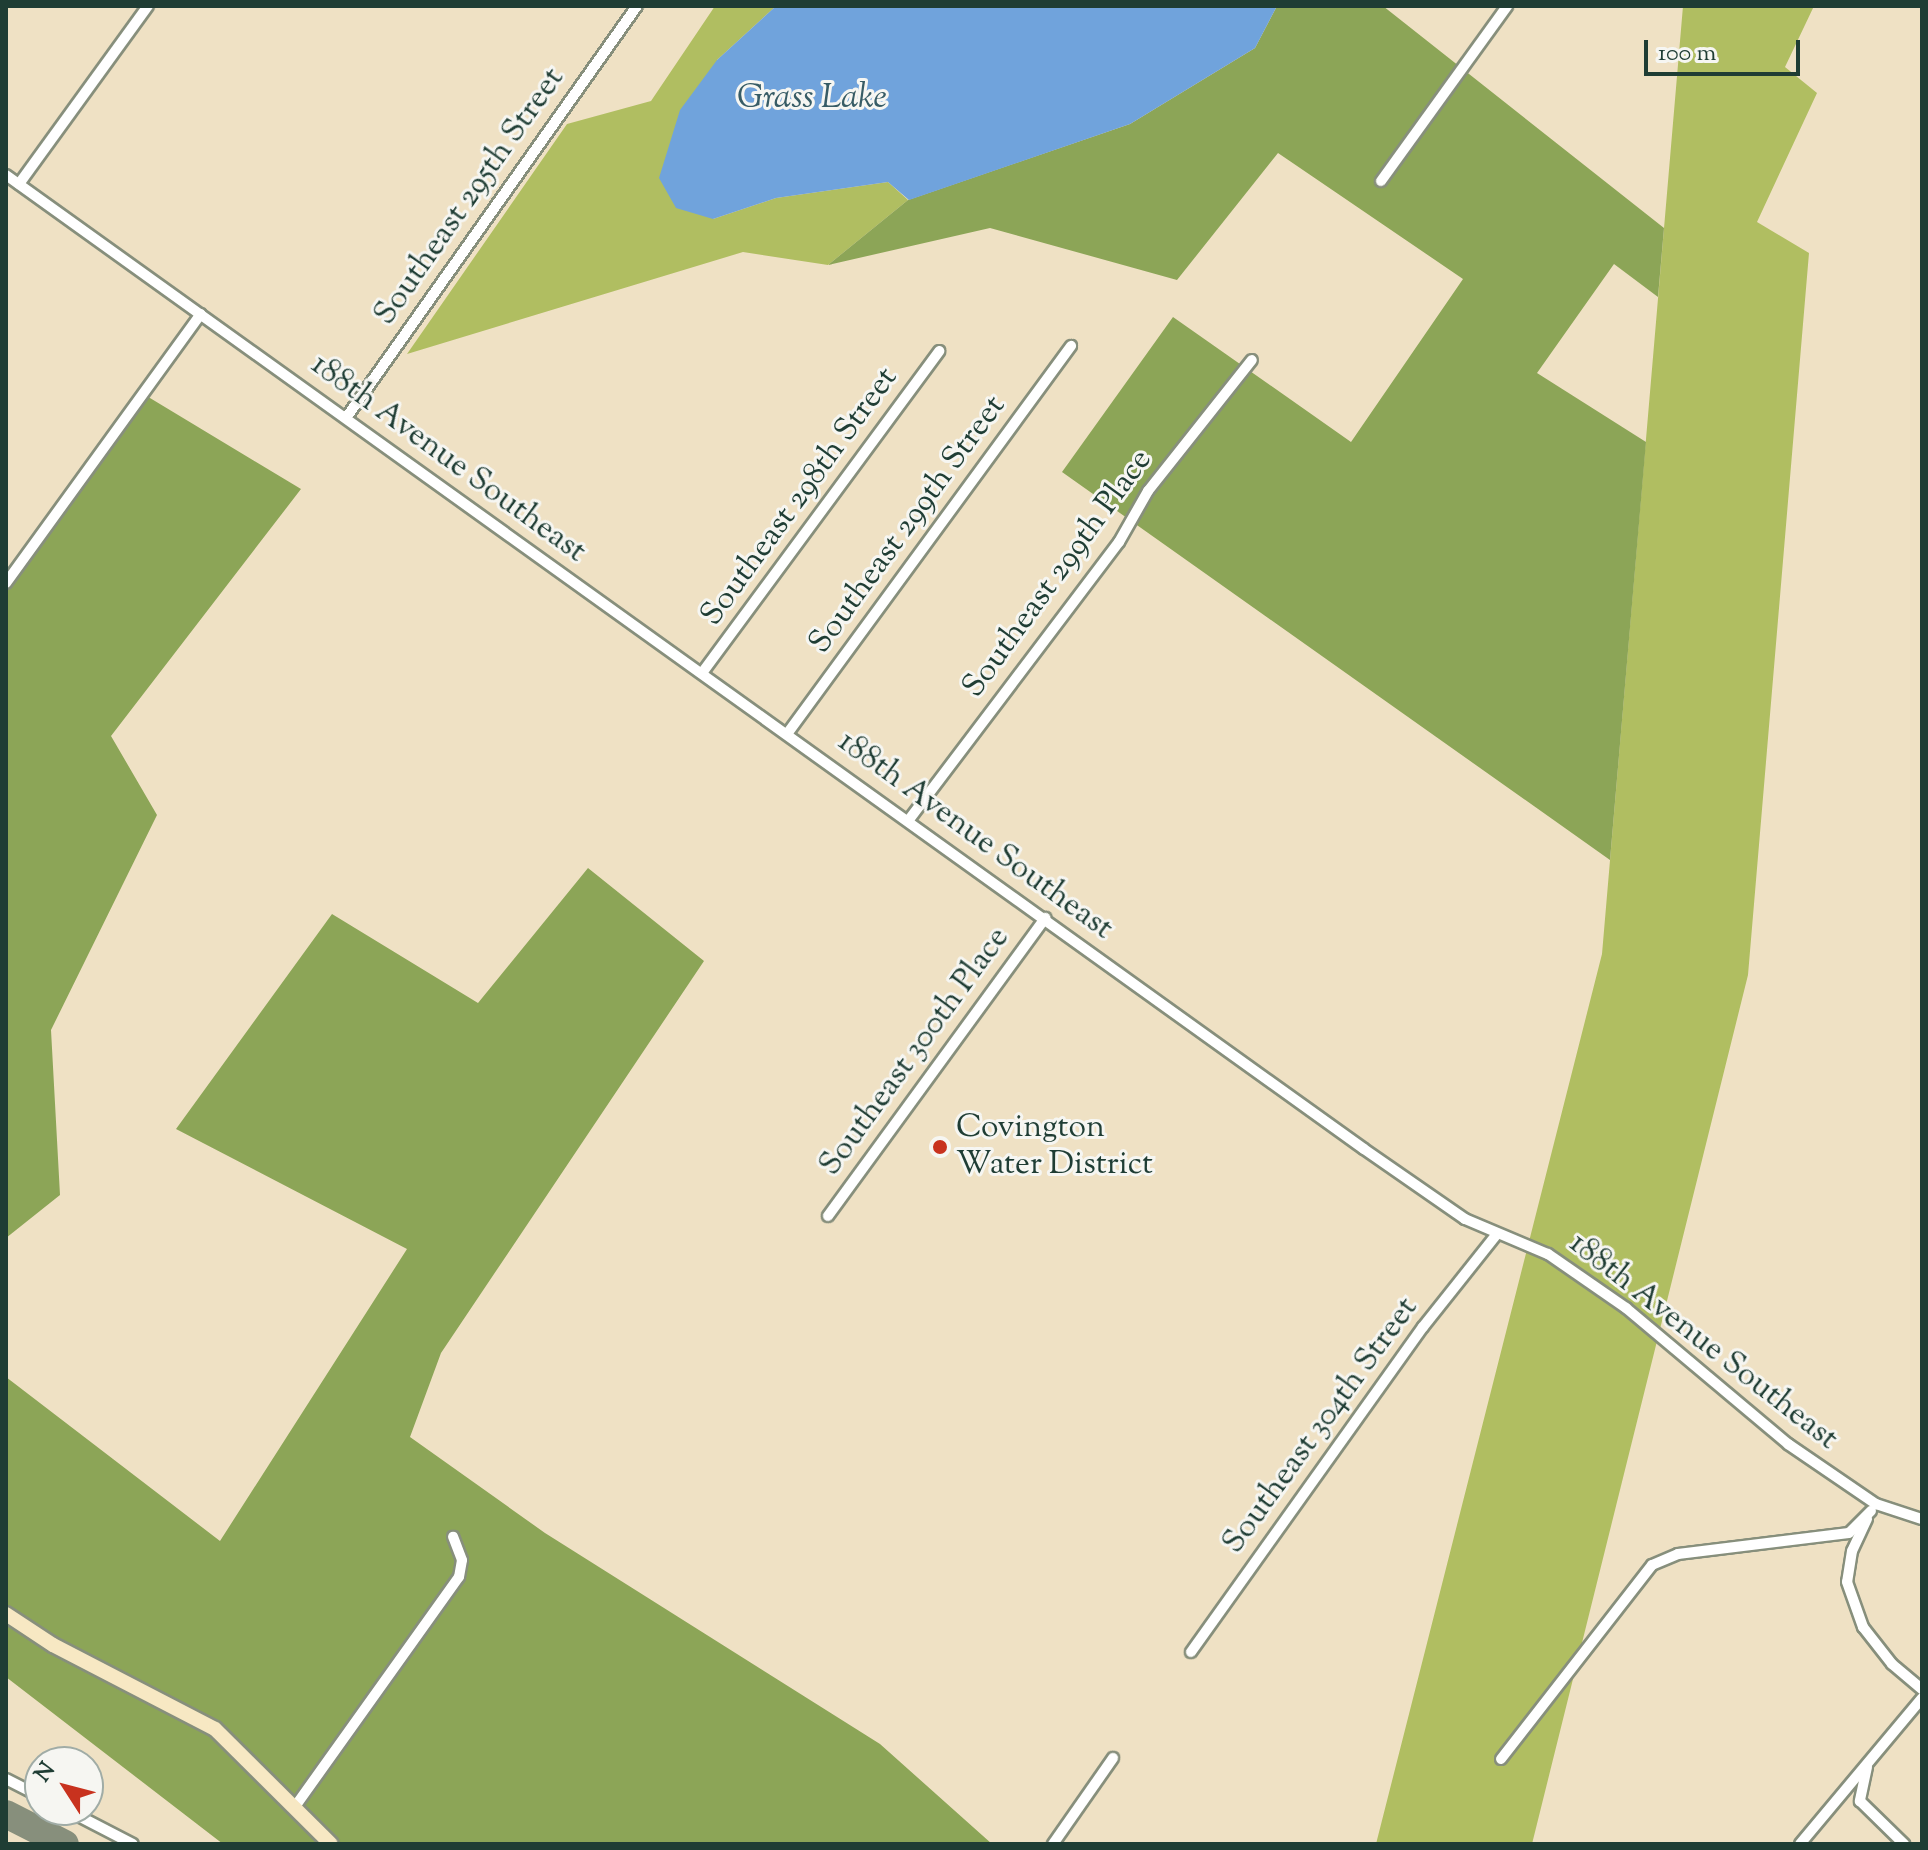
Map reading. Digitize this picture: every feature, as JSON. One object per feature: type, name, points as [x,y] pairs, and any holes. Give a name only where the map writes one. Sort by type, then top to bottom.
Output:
[{"type":"street","points":[[19,184],[148,6]]},
{"type":"street","name":"Southeast 295th Street","points":[[346,418],[637,6]]},
{"type":"street","points":[[1381,181],[1507,6]]},
{"type":"street","name":"188th Avenue Southeast","points":[[6,175],[1364,1149],[1465,1219],[1548,1254],[1626,1308],[1788,1444],[1874,1507],[1922,1519]]},
{"type":"street","points":[[6,583],[201,314]]},
{"type":"street","name":"Southeast 299th Street","points":[[787,734],[1071,346]]},
{"type":"street","name":"Southeast 298th Street","points":[[702,673],[939,351]]},
{"type":"street","name":"Southeast 299th Place","points":[[908,821],[1119,542],[1148,491],[1252,360]]},
{"type":"street","name":"Southeast 300th Place","points":[[828,1216],[1045,918]]},
{"type":"street","name":"Southeast 304th Street","points":[[1191,1652],[1423,1327],[1497,1234]]},
{"type":"street","points":[[1874,1507],[1852,1551],[1847,1582],[1863,1627],[1892,1664],[1922,1689]]},
{"type":"street","points":[[1501,1759],[1652,1565],[1678,1554],[1849,1533],[1874,1507]]},
{"type":"street","points":[[294,1808],[459,1577],[462,1560],[453,1537]]},
{"type":"street","points":[[6,1614],[215,1729],[331,1844]]},
{"type":"street","points":[[1800,1844],[1922,1698]]},
{"type":"street","points":[[1053,1844],[1113,1758]]},
{"type":"street","points":[[1868,1765],[1860,1801],[1904,1844]]},
{"type":"street","points":[[6,1779],[24,1788]]},
{"type":"street","points":[[98,1826],[133,1844]]},
{"type":"green space","points":[[715,6],[776,6],[717,60],[713,219],[776,198],[888,182],[908,200],[828,265],[743,252],[407,354],[567,124],[651,101]]},
{"type":"green space","points":[[1277,6],[1383,6],[1664,228],[1658,297],[1614,264],[1537,373],[1646,442],[1610,860],[1062,472],[1173,317],[1351,442],[1463,279],[1278,153],[1177,280],[990,228],[828,265],[908,200],[1130,124],[1255,48]]},
{"type":"green space","points":[[1683,6],[1814,6],[1785,67],[1817,93],[1757,222],[1809,253],[1748,975],[1532,1844],[1376,1844],[1602,954]]},
{"type":"green space","points":[[145,395],[301,489],[111,736],[157,815],[51,1030],[60,1195],[6,1238],[6,587]]},
{"type":"green space","points":[[588,868],[704,961],[441,1353],[410,1437],[545,1533],[880,1744],[992,1844],[223,1844],[104,1752],[104,1746],[96,1746],[6,1677],[6,1377],[220,1541],[407,1249],[176,1129],[332,914],[478,1003]]},
{"type":"water","name":"Grass Lake","points":[[776,6],[1277,6],[1255,48],[1130,124],[909,200],[888,182],[776,198],[713,219],[676,208],[659,178],[680,110],[717,60]]},
{"type":"taxiway","points":[[6,1814],[65,1844]]},
{"type":"place","name":"Covington Water District","points":[[940,1147]]}]
